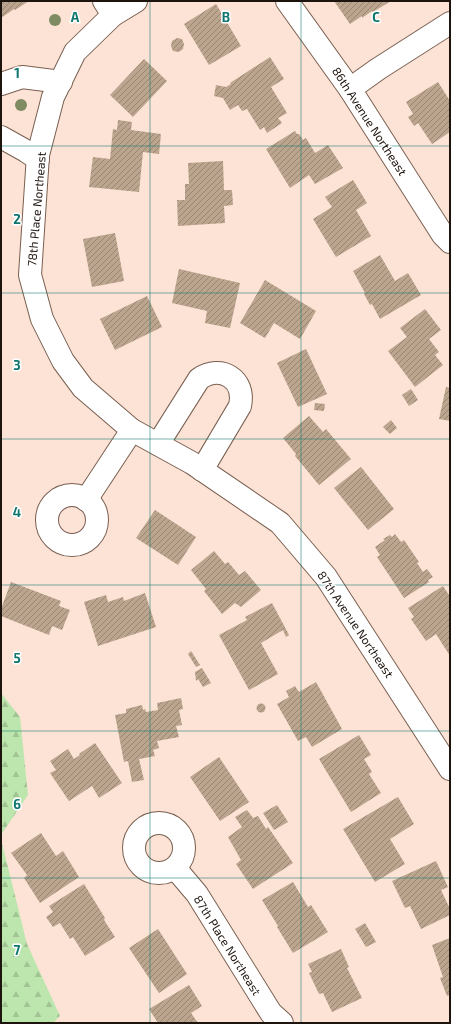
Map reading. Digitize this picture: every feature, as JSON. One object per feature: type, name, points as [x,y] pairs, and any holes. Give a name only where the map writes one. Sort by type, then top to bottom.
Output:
[{"type":"street","points":[[109,8],[136,1]]},
{"type":"street","name":"86th Avenue Northeast","points":[[288,1],[350,89],[443,235],[450,242]]},
{"type":"street","name":"78th Place Northeast","points":[[109,8],[75,52],[57,90],[38,159],[30,275],[42,319],[63,361],[83,388],[132,430]]},
{"type":"street","points":[[350,89],[378,69],[450,23]]},
{"type":"street","points":[[1,84],[22,77],[57,90]]},
{"type":"street","points":[[1,137],[38,159]]},
{"type":"street","points":[[158,444],[199,379],[212,373],[226,374],[237,384],[242,399],[240,406],[202,470]]},
{"type":"street","points":[[86,500],[132,430]]},
{"type":"street","name":"87th Avenue Northeast","points":[[132,430],[192,463],[280,523],[326,577],[450,769]]},
{"type":"street","name":"87th Place Northeast","points":[[175,868],[197,894],[271,1013],[282,1023]]},
{"type":"green space","points":[[1,693],[20,717],[28,795],[1,835]]},
{"type":"green space","points":[[1,839],[27,944],[60,1016],[53,1023],[1,1023]]},
{"type":"building","points":[[1,1],[29,1],[1,18]]},
{"type":"building","points":[[334,1],[391,1],[350,24]]},
{"type":"building","points":[[216,4],[241,46],[209,65],[184,24]]},
{"type":"building","points":[[177,38],[182,39],[184,44],[183,49],[179,52],[173,51],[171,46],[172,41]]},
{"type":"building","points":[[270,57],[284,79],[271,87],[287,113],[278,118],[282,123],[267,133],[264,127],[260,130],[247,109],[242,111],[238,105],[230,110],[223,98],[214,96],[216,85],[226,87]]},
{"type":"building","points":[[144,59],[167,81],[133,117],[110,95]]},
{"type":"building","points":[[438,82],[450,101],[450,132],[432,144],[418,123],[414,126],[408,117],[413,114],[406,102]]},
{"type":"building","points":[[118,120],[132,122],[131,130],[161,134],[159,154],[143,152],[139,192],[89,187],[93,157],[110,159],[113,129],[117,130]]},
{"type":"building","points":[[295,131],[303,140],[306,138],[315,153],[328,145],[343,168],[315,184],[309,175],[290,188],[266,149]]},
{"type":"building","points":[[223,161],[224,190],[232,190],[233,205],[224,206],[225,223],[178,226],[177,200],[185,200],[185,184],[189,184],[188,163]]},
{"type":"building","points":[[353,180],[367,203],[356,210],[371,236],[336,257],[313,219],[332,207],[325,197]]},
{"type":"building","points":[[115,233],[124,281],[92,287],[83,239]]},
{"type":"building","points":[[380,255],[395,281],[408,273],[421,295],[380,319],[372,304],[370,305],[353,271]]},
{"type":"building","points":[[179,269],[240,283],[230,328],[205,323],[207,311],[172,303]]},
{"type":"building","points":[[265,280],[316,311],[300,339],[274,323],[265,338],[240,323]]},
{"type":"building","points":[[147,296],[162,327],[115,350],[100,319]]},
{"type":"building","points":[[425,309],[441,330],[429,339],[439,352],[435,355],[443,365],[415,387],[388,351],[407,337],[400,328]]},
{"type":"building","points":[[306,349],[327,394],[298,407],[277,363]]},
{"type":"building","points":[[446,387],[450,388],[450,421],[439,419]]},
{"type":"building","points":[[411,389],[418,400],[409,406],[402,395]]},
{"type":"building","points":[[315,403],[325,404],[324,411],[314,410]]},
{"type":"building","points":[[309,416],[323,432],[326,429],[351,459],[319,485],[295,456],[296,454],[283,438]]},
{"type":"building","points":[[391,420],[397,428],[390,434],[383,427]]},
{"type":"building","points":[[361,467],[394,509],[368,530],[334,488]]},
{"type":"building","points":[[155,510],[196,537],[178,565],[136,538]]},
{"type":"building","points":[[395,534],[401,542],[404,540],[419,562],[417,563],[423,572],[427,569],[433,577],[428,580],[429,582],[404,598],[377,557],[380,555],[375,547],[385,540],[383,539],[390,535],[392,537]]},
{"type":"building","points":[[214,551],[225,564],[228,562],[239,575],[245,571],[261,590],[241,607],[235,603],[222,614],[204,591],[206,589],[191,570]]},
{"type":"building","points":[[11,582],[61,601],[59,606],[70,610],[62,630],[52,626],[49,635],[1,616],[1,609]]},
{"type":"building","points":[[443,586],[450,595],[450,656],[436,634],[426,641],[411,619],[414,617],[408,608]]},
{"type":"building","points":[[145,593],[156,627],[98,646],[84,602],[106,595],[108,602],[123,597],[124,601]]},
{"type":"building","points":[[272,603],[289,635],[286,637],[283,630],[261,643],[278,674],[249,690],[219,635],[247,620],[245,617]]},
{"type":"building","points":[[191,651],[200,665],[196,667],[188,654]]},
{"type":"building","points":[[202,668],[211,683],[203,687],[198,679],[196,681],[195,672]]},
{"type":"building","points":[[316,682],[342,729],[312,747],[306,737],[298,741],[277,704],[289,697],[286,691],[295,686],[299,692]]},
{"type":"building","points":[[181,698],[183,709],[179,710],[182,725],[176,726],[179,737],[157,741],[159,748],[153,750],[155,756],[139,759],[144,780],[132,782],[128,761],[124,762],[115,715],[126,713],[126,709],[142,705],[143,710],[145,709],[146,712],[158,710],[157,703]]},
{"type":"building","points":[[259,704],[263,704],[265,708],[263,712],[259,712],[257,710],[257,706]]},
{"type":"building","points":[[359,735],[371,755],[364,759],[372,772],[369,774],[381,793],[351,812],[319,759]]},
{"type":"building","points":[[95,743],[122,783],[99,798],[92,786],[69,801],[50,773],[56,770],[50,761],[68,749],[74,759]]},
{"type":"building","points":[[219,757],[249,802],[220,821],[190,777]]},
{"type":"building","points":[[398,797],[414,824],[390,839],[405,864],[375,882],[343,829]]},
{"type":"building","points":[[277,805],[288,822],[274,830],[263,813]]},
{"type":"building","points":[[247,810],[253,818],[258,816],[266,829],[268,827],[293,863],[253,889],[236,864],[241,860],[228,837],[242,827],[235,817]]},
{"type":"building","points":[[41,833],[56,856],[63,851],[79,877],[40,903],[24,878],[27,875],[11,853]]},
{"type":"building","points":[[436,861],[448,887],[441,890],[450,909],[450,915],[421,929],[410,906],[405,908],[392,881]]},
{"type":"building","points":[[293,882],[308,907],[311,905],[328,932],[293,953],[262,900]]},
{"type":"building","points":[[84,884],[115,937],[85,956],[73,937],[70,939],[60,923],[53,927],[46,917],[53,912],[49,906]]},
{"type":"building","points":[[365,923],[376,942],[366,947],[355,929]]},
{"type":"building","points":[[158,929],[187,974],[159,993],[129,948]]},
{"type":"building","points":[[450,938],[450,995],[447,996],[440,978],[443,977],[432,945]]},
{"type":"building","points":[[341,949],[349,967],[347,968],[362,998],[332,1012],[323,993],[319,994],[309,973],[312,972],[308,964]]},
{"type":"building","points":[[189,985],[202,1006],[191,1013],[198,1023],[158,1023],[149,1009]]}]
